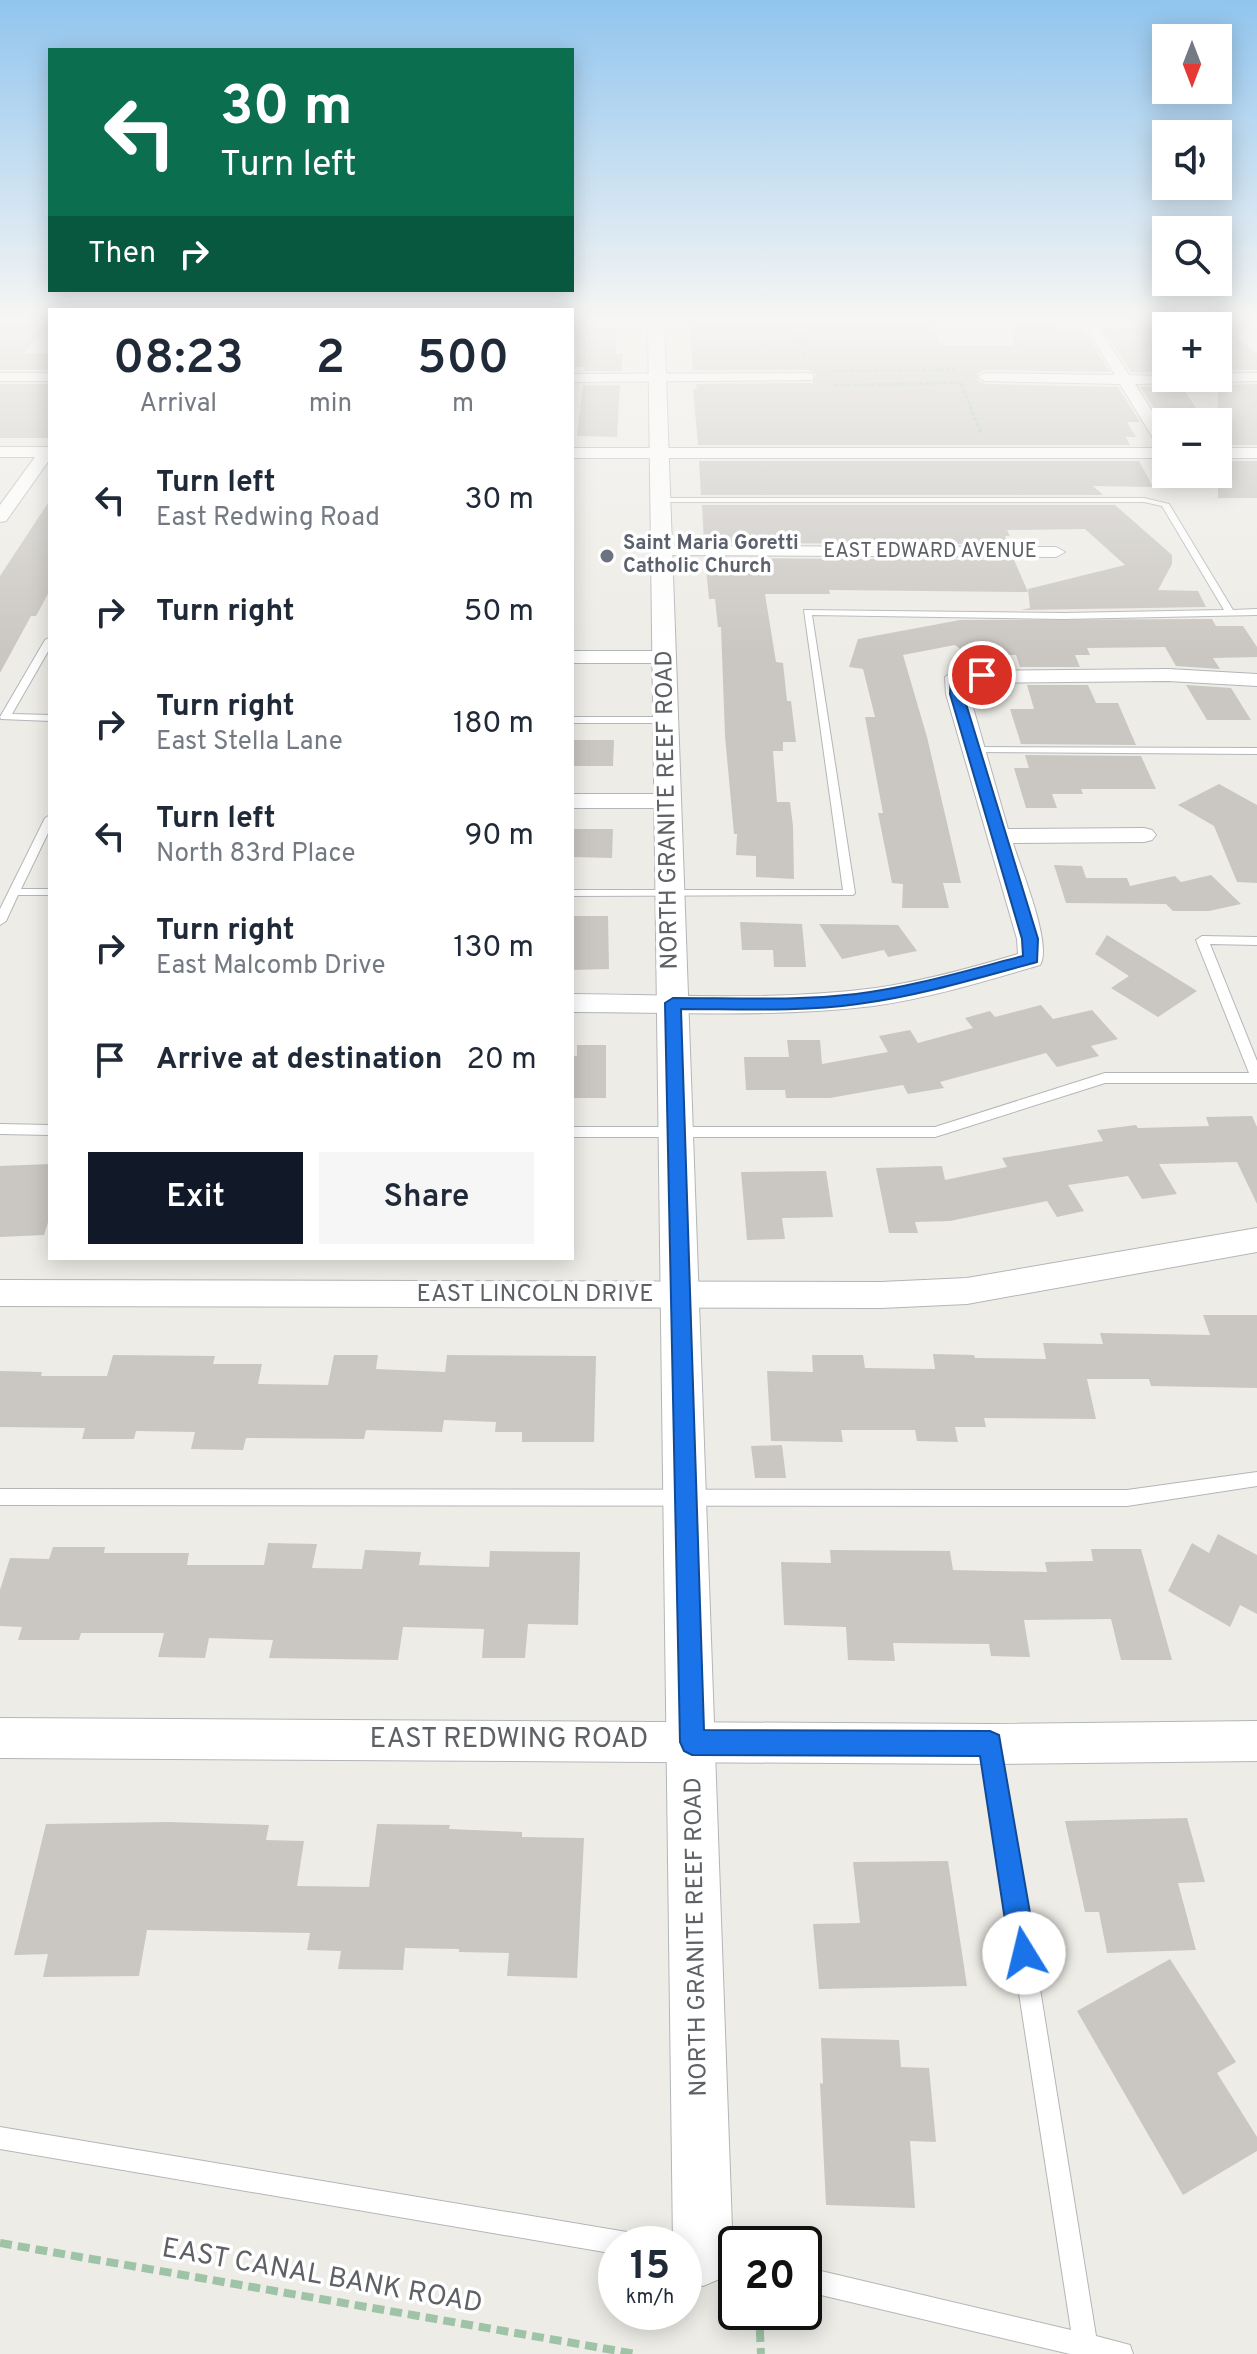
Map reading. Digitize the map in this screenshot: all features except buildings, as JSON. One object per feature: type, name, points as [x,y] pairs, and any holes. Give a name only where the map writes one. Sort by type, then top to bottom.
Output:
[{"type":"street","name":"NORTH GRANITE REEF ROAD","points":[[660,432],[685,1496],[708,2258]]},
{"type":"street","points":[[0,452],[48,452]]},
{"type":"street","points":[[0,517],[6,500],[48,453]]},
{"type":"street","points":[[574,453],[1152,453]]},
{"type":"street","points":[[1232,453],[1257,453]]},
{"type":"street","name":"EAST EDWARD AVENUE","points":[[661,551],[1056,552]]},
{"type":"street","points":[[574,657],[665,657]]},
{"type":"street","points":[[574,1003],[796,1003],[855,999],[915,990],[1031,959],[1030,939],[956,694],[955,677],[1168,675],[1257,680]]},
{"type":"street","points":[[574,801],[667,801]]},
{"type":"street","points":[[999,836],[1144,835]]},
{"type":"street","name":"EAST LINCOLN DRIVE","points":[[0,1293],[881,1295],[967,1291],[1257,1240]]},
{"type":"street","name":"EAST REDWING ROAD","points":[[0,1738],[990,1744],[1257,1741]]},
{"type":"lane","points":[[661,500],[1144,500],[1165,504],[1230,612]]},
{"type":"lane","points":[[574,893],[849,893],[807,612],[1064,616],[1257,612]]},
{"type":"lane","points":[[48,643],[5,717],[48,718]]},
{"type":"lane","points":[[574,720],[665,720]]},
{"type":"lane","points":[[973,750],[1257,751]]},
{"type":"lane","points":[[0,921],[48,822]]},
{"type":"lane","points":[[14,892],[48,892]]},
{"type":"lane","points":[[574,1132],[935,1132],[1105,1078],[1257,1077],[1202,940],[1257,941]]},
{"type":"lane","points":[[0,1129],[48,1130]]},
{"type":"lane","points":[[0,1497],[1127,1498],[1257,1479]]},
{"type":"lane","points":[[990,1744],[1085,2343]]},
{"type":"lane","points":[[0,2138],[598,2239]]},
{"type":"lane","points":[[822,2283],[1121,2354]]},
{"type":"path","points":[[981,432],[986,446]]},
{"type":"path","name":"EAST CANAL BANK ROAD","points":[[0,2243],[636,2354]]},
{"type":"path","points":[[760,2330],[761,2354]]},
{"type":"place","name":"Saint Maria Goretti Catholic Church","points":[[607,556]]},
{"type":"route","points":[[982,675],[955,677],[956,694],[1030,939],[1031,959],[915,990],[855,999],[796,1003],[673,1003],[692,1742],[990,1744],[1024,1953]]}]
